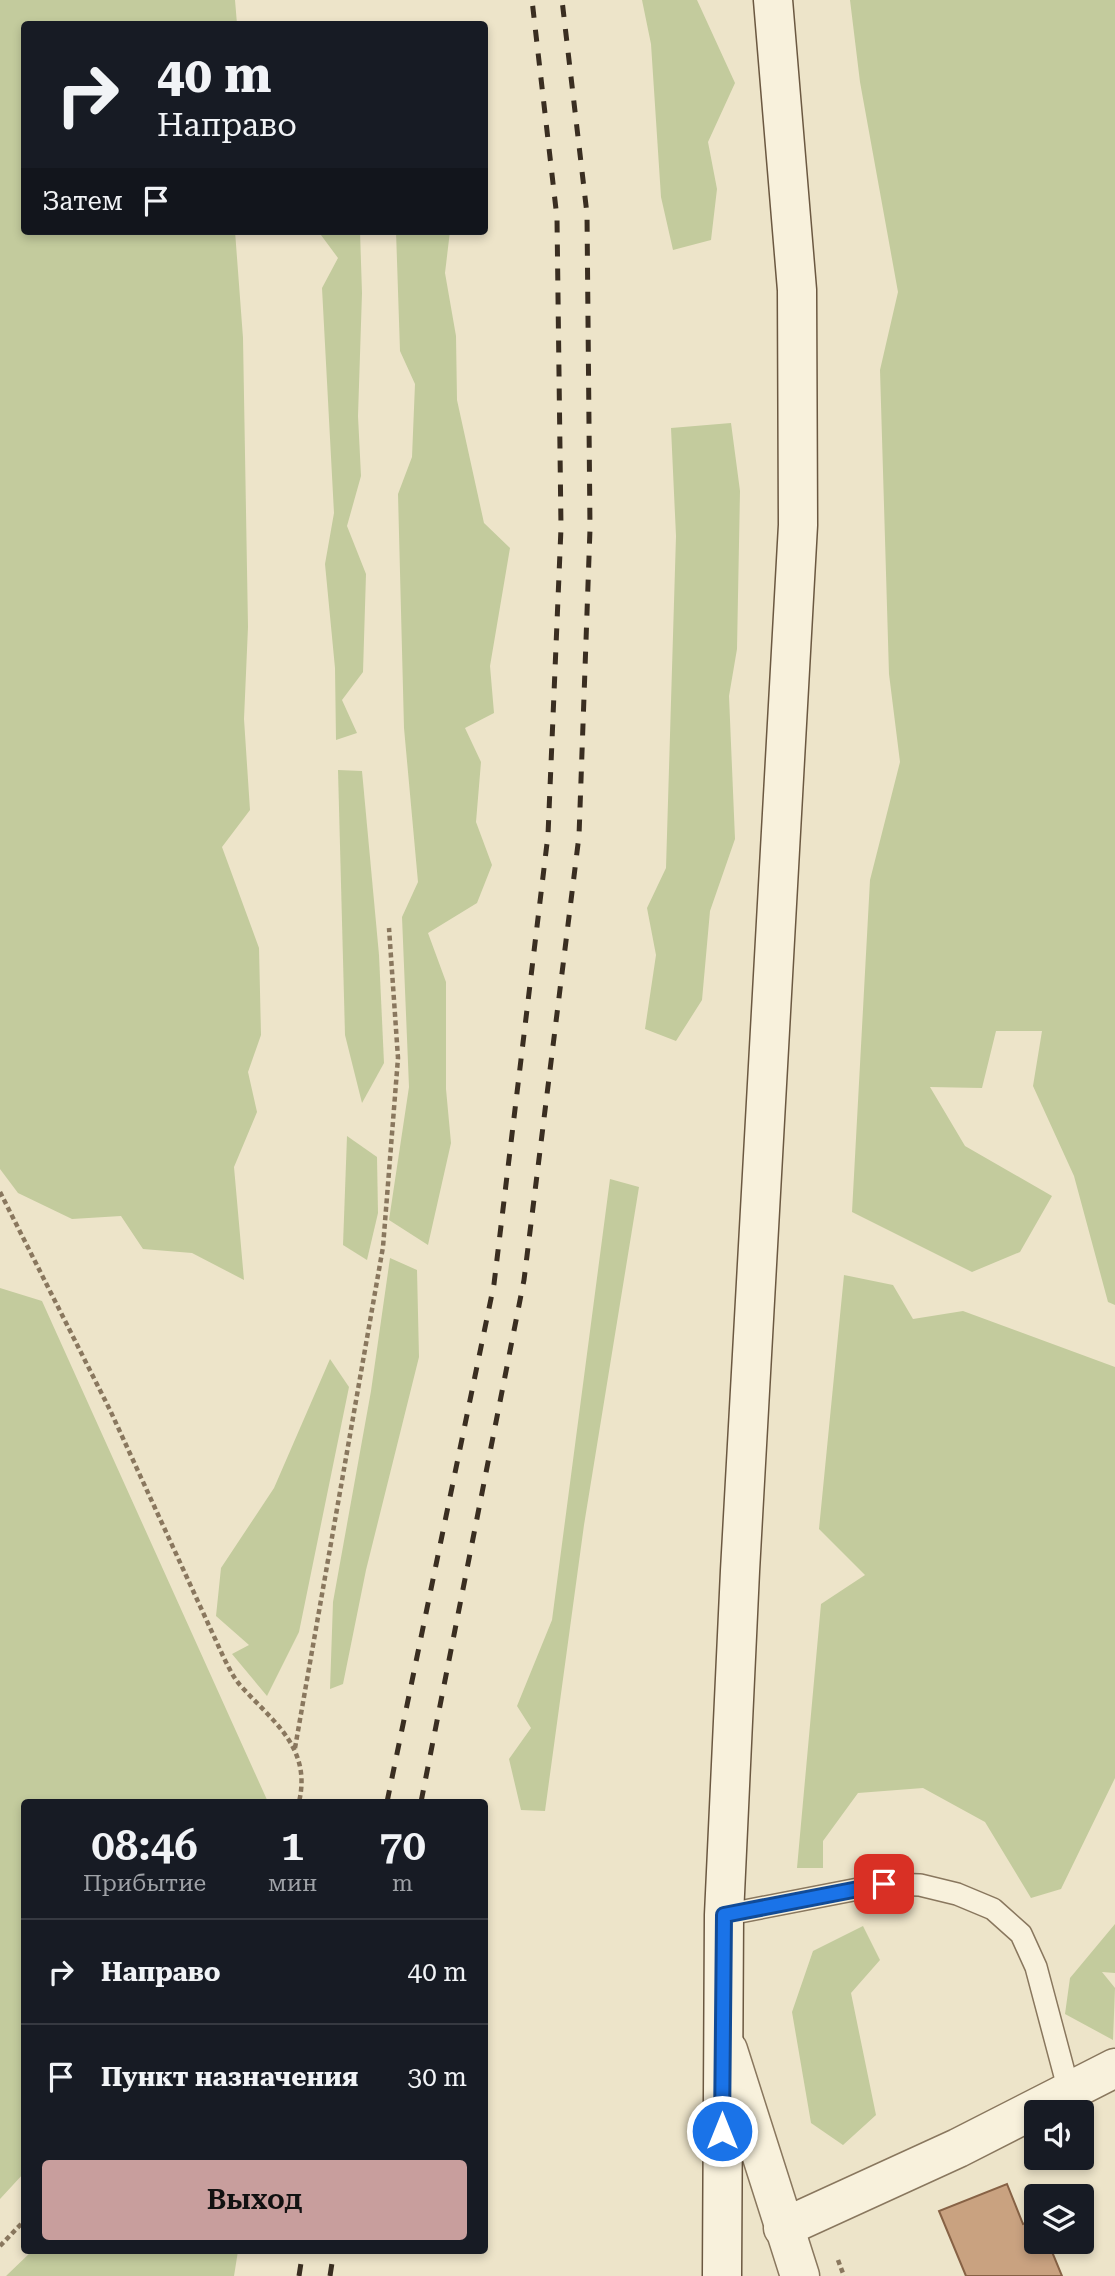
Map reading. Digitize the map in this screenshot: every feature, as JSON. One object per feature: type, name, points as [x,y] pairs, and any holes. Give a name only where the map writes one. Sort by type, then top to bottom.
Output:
[{"type":"main road","points":[[722,2276],[721,2028],[724,1915],[740,1558],[798,525],[797,290],[773,0]]},
{"type":"main road","points":[[721,2028],[800,2276]]},
{"type":"main road","points":[[783,2228],[958,2148],[1115,2068]]},
{"type":"lane","points":[[724,1915],[884,1884],[920,1885],[957,1894],[993,1909],[1021,1934],[1036,1968],[1069,2091]]},
{"type":"path","points":[[300,1799],[302,1790],[295,1748],[383,1247],[398,1058],[389,928]]},
{"type":"path","points":[[0,1192],[104,1398],[223,1656],[239,1684],[273,1716],[295,1748]]},
{"type":"path","points":[[0,2246],[21,2224]]},
{"type":"green space","points":[[0,0],[235,0],[237,21],[21,21],[21,235],[235,235],[243,338],[248,627],[244,719],[250,810],[222,847],[259,948],[261,1035],[248,1072],[257,1112],[234,1167],[244,1280],[192,1253],[143,1249],[121,1216],[72,1219],[18,1193],[0,1169]]},
{"type":"green space","points":[[642,0],[697,0],[735,83],[708,142],[717,189],[711,240],[673,250],[661,197],[651,44]]},
{"type":"green space","points":[[850,0],[1115,0],[1115,1305],[1108,1302],[1074,1176],[1033,1086],[1042,1031],[996,1031],[982,1088],[930,1087],[965,1146],[1052,1196],[1020,1252],[972,1272],[852,1212],[870,880],[900,762],[889,674],[880,370],[898,292],[860,82]]},
{"type":"green space","points":[[321,235],[360,235],[362,293],[358,416],[361,476],[347,526],[366,574],[363,672],[342,700],[357,733],[336,740],[335,668],[325,564],[334,513],[322,288],[338,258]]},
{"type":"green space","points":[[396,235],[450,235],[445,273],[456,336],[457,400],[484,523],[510,548],[490,666],[494,713],[465,728],[481,762],[476,822],[492,865],[477,903],[428,933],[446,982],[446,1089],[451,1143],[428,1245],[389,1220],[409,1087],[402,917],[418,882],[404,728],[398,494],[412,457],[415,384],[400,351]]},
{"type":"green space","points":[[731,423],[740,491],[737,649],[729,696],[735,839],[710,911],[702,1000],[676,1041],[645,1029],[656,955],[647,908],[666,868],[676,536],[671,428]]},
{"type":"green space","points":[[338,770],[362,771],[379,955],[384,1063],[362,1103],[345,1035]]},
{"type":"green space","points":[[347,1136],[377,1157],[378,1213],[367,1260],[343,1245]]},
{"type":"green space","points":[[610,1179],[639,1187],[584,1525],[545,1811],[521,1810],[509,1759],[531,1728],[517,1706],[552,1620]]},
{"type":"green space","points":[[390,1258],[417,1270],[419,1357],[366,1570],[343,1684],[330,1689],[333,1602],[371,1391]]},
{"type":"green space","points":[[844,1275],[893,1285],[913,1319],[963,1311],[1115,1367],[1115,1778],[1061,1889],[1031,1898],[985,1822],[923,1788],[858,1793],[823,1841],[823,1868],[797,1868],[821,1604],[865,1575],[819,1529]]},
{"type":"green space","points":[[0,1288],[42,1301],[267,1799],[21,1799],[21,2176],[0,2199]]},
{"type":"green space","points":[[330,1359],[349,1387],[299,1632],[267,1696],[232,1654],[249,1645],[216,1616],[221,1568],[274,1488]]},
{"type":"green space","points":[[1115,1924],[1115,1973],[1102,1972],[1115,1988],[1113,2040],[1065,2014],[1070,1978]]},
{"type":"green space","points":[[863,1926],[880,1960],[851,1993],[876,2115],[843,2145],[811,2123],[792,2012],[813,1951]]},
{"type":"green space","points":[[29,2254],[238,2254],[234,2276],[6,2276]]},
{"type":"building","points":[[1007,2184],[1024,2224],[1024,2254],[1053,2254],[1062,2276],[966,2276],[939,2211]]},
{"type":"railway","points":[[388,1799],[494,1284],[548,835],[561,528],[557,218],[532,0]]},
{"type":"railway","points":[[422,1799],[524,1280],[579,836],[590,529],[587,214],[562,0]]},
{"type":"railway","points":[[299,2276],[302,2254]]},
{"type":"railway","points":[[330,2276],[333,2254]]},
{"type":"route","points":[[722,2131],[724,1915],[884,1884]]}]
